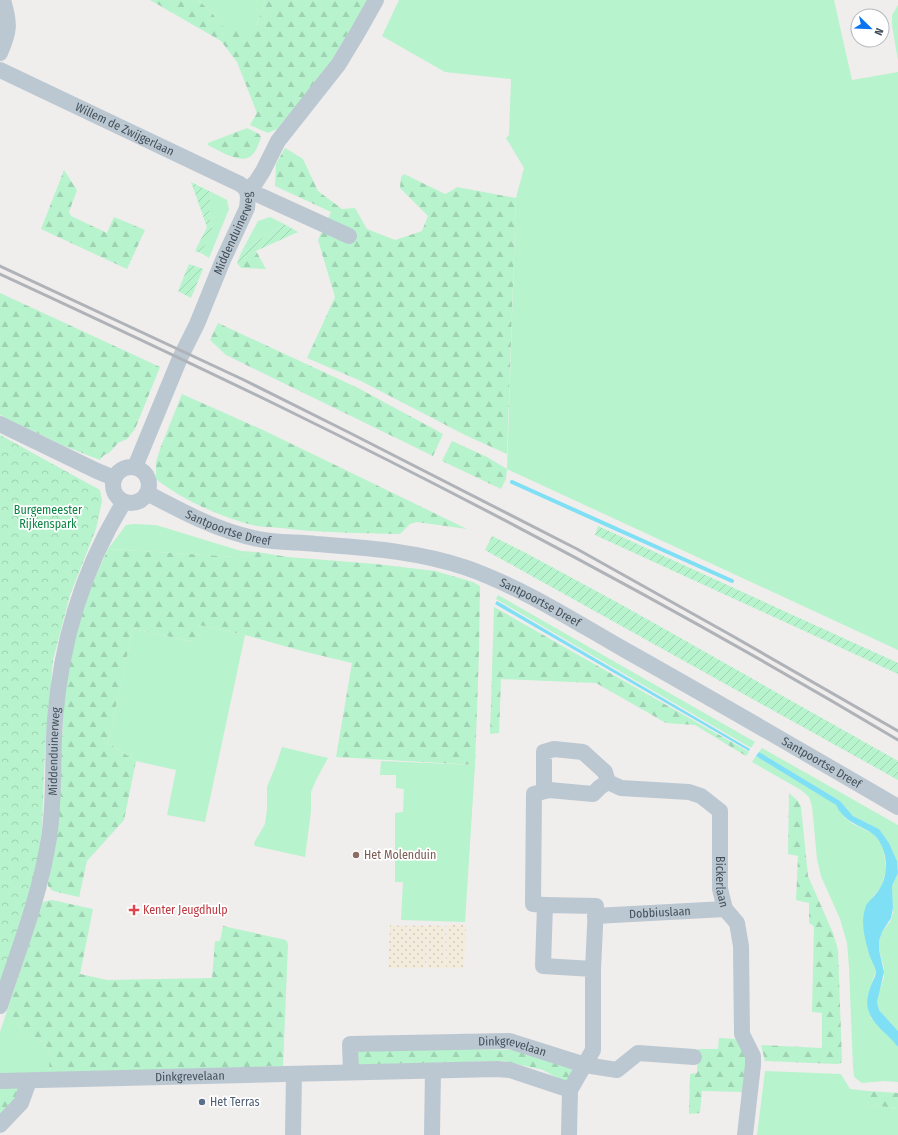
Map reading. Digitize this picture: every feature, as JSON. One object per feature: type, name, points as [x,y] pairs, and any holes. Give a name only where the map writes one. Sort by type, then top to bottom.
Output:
[{"type":"street","points":[[0,53],[8,32],[8,16],[3,0]]},
{"type":"street","name":"Middenduinerweg","points":[[135,467],[180,358],[197,324],[223,260],[247,208],[248,198],[254,193],[256,182],[278,140],[338,65],[376,0]]},
{"type":"street","name":"Willem de Zwijgerlaan","points":[[0,70],[240,184],[254,193],[349,236]]},
{"type":"street","points":[[0,424],[114,478]]},
{"type":"street","points":[[128,466],[135,467],[145,473],[148,478],[149,487],[147,493],[139,502],[124,502],[118,498],[114,492],[112,485],[114,478],[117,472],[122,468],[128,466]]},
{"type":"street","name":"Santpoortse Dreef","points":[[147,493],[197,519],[232,532],[260,539],[381,549],[410,553],[466,568],[498,581],[539,602],[701,693],[898,807]]},
{"type":"street","name":"Middenduinerweg","points":[[0,1006],[38,892],[46,853],[51,815],[57,696],[69,627],[94,556],[124,502]]},
{"type":"street","points":[[549,790],[544,785],[544,752],[554,750],[583,752],[605,772],[608,782],[593,794],[549,790],[534,794],[533,904],[596,906],[593,969],[593,1050],[570,1090],[568,1135]]},
{"type":"street","name":"Bickerlaan","points":[[608,782],[621,788],[689,792],[701,796],[720,811],[720,889],[725,909],[737,923],[741,946],[742,1034],[753,1060],[745,1135]]},
{"type":"street","points":[[545,905],[543,966],[593,969]]},
{"type":"street","name":"Dobbiuslaan","points":[[595,916],[725,909]]},
{"type":"street","name":"Dinkgrevelaan","points":[[351,1072],[350,1044],[509,1041],[585,1065],[617,1070],[638,1053],[694,1057]]},
{"type":"street","name":"Dinkgrevelaan","points":[[0,1081],[294,1075],[351,1072],[510,1070],[570,1090]]},
{"type":"street","points":[[432,1135],[433,1071]]},
{"type":"street","points":[[293,1135],[294,1075]]},
{"type":"street","points":[[0,1125],[21,1103],[29,1081]]},
{"type":"green space","points":[[150,0],[198,0],[211,12],[224,28],[255,28],[265,0],[369,0],[324,72],[277,129],[268,133],[250,125],[257,113],[237,62],[221,41]]},
{"type":"green space","points":[[198,0],[265,0],[255,28],[224,28],[211,12]]},
{"type":"green space","points":[[399,0],[834,0],[852,80],[898,72],[898,650],[507,469],[516,198],[524,168],[506,138],[509,135],[511,79],[445,72],[382,36]]},
{"type":"green space","points":[[898,5],[898,61],[892,25],[892,15]]},
{"type":"green space","points":[[247,128],[259,134],[261,137],[256,151],[249,158],[244,159],[233,157],[208,145],[208,143]]},
{"type":"green space","points":[[285,148],[303,159],[318,191],[342,209],[355,208],[367,229],[395,240],[422,231],[428,216],[400,188],[401,177],[404,174],[445,194],[457,187],[516,198],[507,454],[465,435],[361,381],[307,358],[335,297],[318,240],[331,212],[275,186],[276,164]]},
{"type":"green space","points":[[64,170],[77,190],[69,212],[71,216],[107,233],[114,217],[145,230],[127,269],[41,229]]},
{"type":"green space","points":[[191,182],[211,192],[209,211],[212,229],[201,253],[195,251],[207,227]]},
{"type":"green space","points":[[211,192],[227,200],[229,209],[209,258],[201,253],[212,228],[209,211]]},
{"type":"green space","points":[[270,217],[284,224],[242,251],[258,221]]},
{"type":"green space","points":[[284,224],[298,232],[249,254],[237,263],[242,251]]},
{"type":"green space","points":[[256,251],[266,269],[241,268],[237,263],[249,254]]},
{"type":"green space","points":[[189,264],[203,269],[191,298],[178,291]]},
{"type":"green space","points":[[0,293],[160,367],[135,429],[127,439],[118,443],[100,460],[62,445],[0,415]]},
{"type":"green space","points":[[218,323],[358,388],[443,434],[433,456],[226,355],[210,340]]},
{"type":"green space","points":[[182,394],[263,430],[467,529],[417,522],[410,524],[400,534],[311,531],[263,527],[226,517],[201,506],[166,487],[156,479],[156,462]]},
{"type":"green space","name":"Burgemeester Rijkenspark","points":[[0,435],[100,490],[102,501],[96,529],[70,595],[53,660],[45,750],[42,828],[39,852],[31,888],[0,984]]},
{"type":"green space","points":[[452,441],[487,457],[507,469],[506,479],[501,489],[442,461]]},
{"type":"green space","points":[[126,525],[156,525],[241,551],[257,552],[238,557],[108,549]]},
{"type":"green space","points":[[598,526],[898,663],[898,674],[595,535]]},
{"type":"green space","points":[[492,536],[622,605],[898,761],[898,780],[485,550]]},
{"type":"green space","points":[[108,549],[238,557],[257,552],[288,557],[376,564],[435,571],[473,582],[480,586],[475,765],[336,757],[352,663],[245,635],[199,625],[195,642],[133,629],[108,743],[136,761],[124,820],[87,861],[79,897],[53,891],[48,886],[48,883],[56,844],[64,704],[69,662],[86,598]]},
{"type":"green space","points":[[498,595],[755,742],[751,748],[496,599]]},
{"type":"green space","points":[[494,607],[749,752],[746,756],[695,725],[666,723],[596,683],[501,679],[499,733],[490,734]]},
{"type":"green space","points":[[199,625],[245,635],[205,822],[167,815],[176,770],[136,761],[108,743],[133,629],[194,642]]},
{"type":"green space","points":[[282,747],[328,758],[311,792],[311,811],[305,857],[255,846],[254,843],[265,824],[267,787]]},
{"type":"green space","points":[[762,748],[898,825],[898,873],[897,861],[889,843],[879,829],[853,816],[840,801],[759,752]]},
{"type":"green space","points":[[756,756],[835,804],[845,818],[853,824],[872,833],[881,843],[886,870],[881,887],[872,898],[868,948],[876,971],[868,994],[867,1004],[871,1018],[898,1047],[898,1082],[884,1081],[862,1083],[854,1077],[847,943],[840,919],[821,876],[817,859],[812,806],[809,797],[801,790],[752,762]]},
{"type":"green space","points":[[381,761],[475,765],[465,922],[401,920],[403,882],[395,882],[395,813],[403,812],[404,789],[396,788],[396,775],[380,775]]},
{"type":"green space","points":[[789,793],[798,801],[801,807],[808,876],[833,933],[838,950],[842,1061],[841,1063],[837,1064],[765,1061],[761,1045],[822,1048],[822,1013],[812,1012],[814,926],[809,923],[809,903],[796,900],[798,856],[788,854]]},
{"type":"green space","points":[[898,873],[898,1031],[879,1010],[877,1002],[884,977],[884,968],[879,950],[879,941],[882,932],[890,922],[893,913],[892,886]]},
{"type":"green space","points":[[52,900],[93,909],[80,974],[107,980],[212,978],[215,941],[220,941],[223,926],[286,940],[288,944],[283,1066],[49,1074],[49,1057],[46,1047],[39,1039],[23,1033],[8,1008],[43,902]]},
{"type":"green space","points":[[8,1008],[23,1033],[39,1039],[46,1047],[49,1057],[49,1074],[0,1076],[0,1032]]},
{"type":"green space","points":[[719,1038],[738,1039],[747,1058],[745,1092],[702,1091],[700,1113],[689,1114],[690,1074],[697,1073],[698,1049],[718,1049]]},
{"type":"green space","points":[[353,1046],[512,1050],[577,1069],[568,1084],[543,1070],[504,1061],[353,1065]]},
{"type":"green space","points":[[765,1071],[841,1074],[850,1089],[868,1091],[869,1105],[898,1108],[898,1135],[757,1135]]},
{"type":"green space","points":[[21,1087],[21,1091],[0,1117],[0,1088]]},
{"type":"green space","points":[[868,1091],[898,1093],[898,1108],[869,1105]]},
{"type":"sand","points":[[447,924],[466,925],[464,968],[446,968]]},
{"type":"sand","points":[[390,925],[408,926],[407,968],[388,968]]},
{"type":"sand","points":[[409,925],[427,926],[426,968],[407,968]]},
{"type":"sand","points":[[428,925],[446,926],[445,968],[427,968]]},
{"type":"water","points":[[497,601],[750,749],[749,751],[495,604]]},
{"type":"water","points":[[759,752],[840,801],[853,816],[879,829],[889,843],[897,861],[898,873],[892,886],[893,908],[891,918],[882,932],[879,941],[879,950],[884,972],[877,1002],[879,1010],[898,1031],[898,1047],[871,1017],[867,1005],[868,994],[876,971],[867,946],[863,921],[866,905],[879,890],[884,880],[886,863],[880,842],[869,831],[848,820],[841,814],[836,805],[756,756]]},
{"type":"waterway","points":[[512,482],[732,581]]},
{"type":"railway","points":[[0,266],[244,380],[577,549],[898,731]]},
{"type":"railway","points":[[0,274],[250,392],[441,487],[595,568],[748,652],[898,740]]},
{"type":"place","name":"Het Molenduin","points":[[356,855]]},
{"type":"place","name":"Kenter Jeugdhulp","points":[[134,910]]},
{"type":"place","name":"Het Terras","points":[[202,1102]]}]
